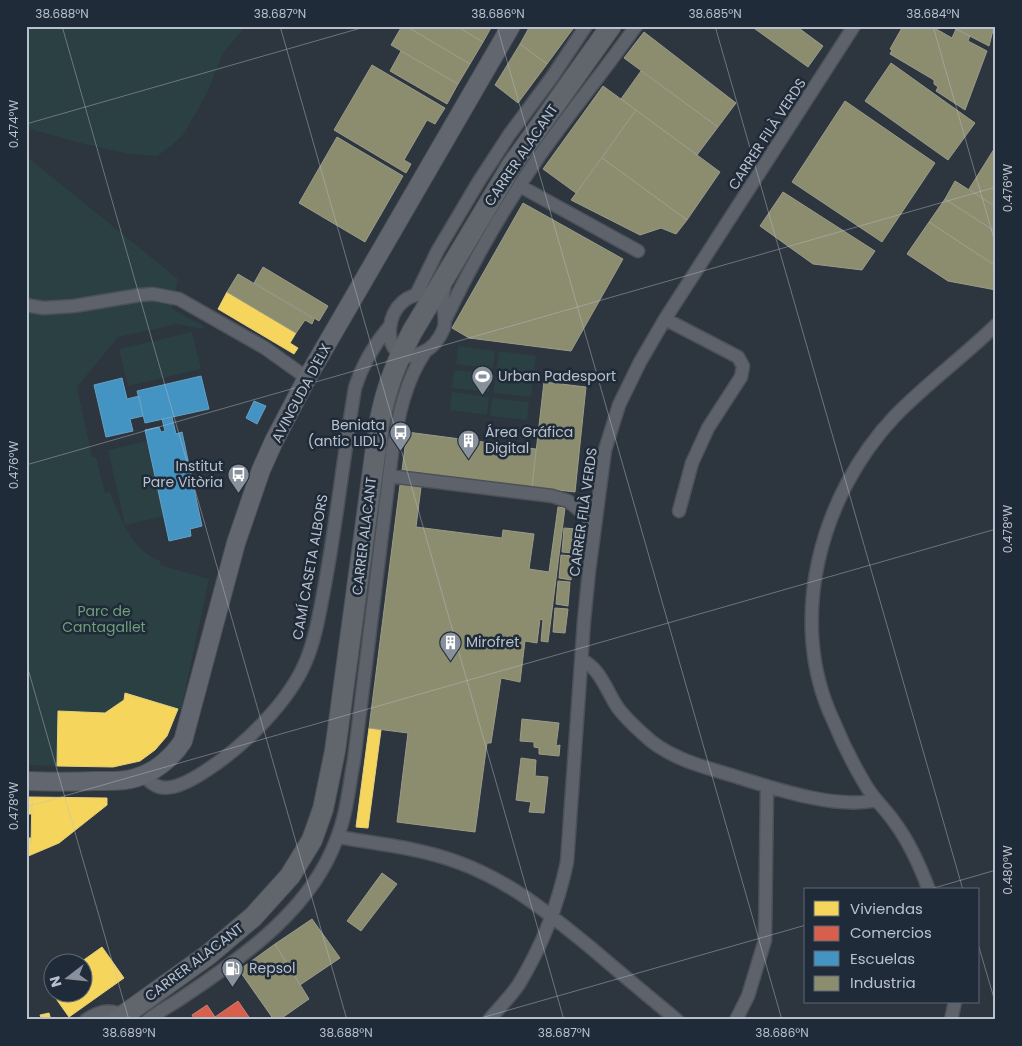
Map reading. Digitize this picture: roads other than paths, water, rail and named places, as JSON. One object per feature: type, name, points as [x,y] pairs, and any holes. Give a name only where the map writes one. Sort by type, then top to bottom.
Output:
[{"type":"main road","name":"CARRER ALACANT","points":[[119,1018],[213,951],[253,917],[295,869],[316,831],[329,787],[335,751],[379,425],[390,377],[409,351],[432,298],[522,149],[611,26]]},
{"type":"street","name":"AVINGUDA D'ELX","points":[[26,781],[115,781],[134,779],[167,760],[183,741],[244,519],[264,463],[307,378],[511,26]]},
{"type":"street","name":"CARRER ALACANT","points":[[432,298],[438,250],[478,181],[509,134],[552,77],[586,26]]},
{"type":"street","name":"CARRER ALACANT","points":[[148,1020],[233,962],[281,922],[314,882],[328,860],[338,837],[349,790],[389,476],[400,415],[415,366],[409,351],[437,340],[468,272],[520,186],[540,155],[636,26]]},
{"type":"street","name":"CARRER FILÀ VERDS","points":[[489,1020],[518,984],[552,916],[562,886],[567,862],[589,571],[605,450],[620,405],[640,362],[665,319],[854,26]]},
{"type":"street","points":[[520,186],[638,251]]},
{"type":"street","points":[[26,305],[43,308],[74,306],[140,294],[153,294],[179,300],[265,348],[307,378]]},
{"type":"street","points":[[432,298],[445,320]]},
{"type":"street","name":"CAMÍ CASETA ALBORS","points":[[143,775],[154,785],[166,787],[198,776],[240,743],[272,712],[290,690],[302,669],[314,637],[329,562],[355,388],[361,369],[402,304],[432,298]]},
{"type":"street","points":[[665,319],[738,357],[743,366],[741,377],[708,428],[692,463],[679,510]]},
{"type":"street","points":[[928,888],[909,842],[865,785],[832,720],[819,682],[816,663],[812,621],[815,580],[826,530],[835,507],[868,448],[895,416],[996,326]]},
{"type":"street","points":[[389,327],[389,336],[409,351]]},
{"type":"street","points":[[389,476],[552,496],[568,501],[595,523]]},
{"type":"street","points":[[582,660],[593,668],[619,708],[632,723],[659,748],[696,765],[768,786],[835,802],[862,804],[876,800]]},
{"type":"street","points":[[736,1020],[748,996],[765,940],[768,786]]},
{"type":"street","points":[[338,837],[423,851],[462,863],[528,898],[678,1020]]},
{"type":"street","points":[[951,1020],[955,1004]]},
{"type":"street","points":[[86,1020],[104,1011],[117,1012],[119,1018]]},
{"type":"place","name":"Urban Padesport","points":[[482,395]]},
{"type":"place","name":"Beniata (antic LIDL)","points":[[401,452]]},
{"type":"place","name":"Área Gráfica Digital","points":[[469,459]]},
{"type":"place","name":"Institut Pare Vitòria","points":[[239,493]]},
{"type":"place","name":"Mirofret","points":[[450,661]]},
{"type":"place","name":"Repsol","points":[[233,987]]},
{"type":"park label","name":"Parc de Cantagallet","points":[[104,620]]}]
